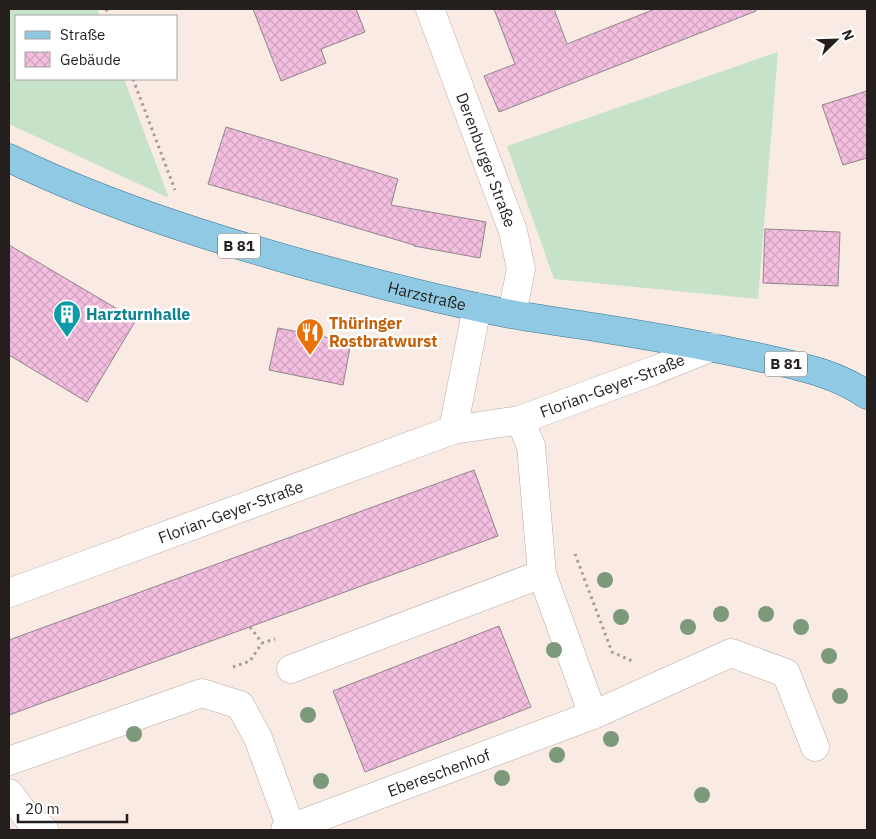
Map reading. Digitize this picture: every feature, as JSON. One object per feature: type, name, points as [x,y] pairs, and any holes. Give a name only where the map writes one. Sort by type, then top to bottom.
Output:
[{"type":"main road","name":"Harzstraße","points":[[9,158],[123,206],[191,231],[346,276],[399,290],[512,314],[712,347],[809,369],[864,389]]},
{"type":"street","name":"Derenburger Straße","points":[[430,9],[513,231],[521,269],[512,314]]},
{"type":"street","points":[[453,430],[477,307]]},
{"type":"street","name":"Florian-Geyer-Straße","points":[[9,593],[453,430],[520,420],[712,347]]},
{"type":"street","points":[[520,420],[531,446],[542,574],[593,715]]},
{"type":"street","points":[[291,669],[542,574]]},
{"type":"street","name":"Ebereschenhof","points":[[288,829],[593,715],[731,653],[786,673],[815,747]]},
{"type":"street","points":[[9,761],[202,693],[240,705],[258,738],[288,829]]},
{"type":"street","points":[[9,793],[28,818],[44,830]]},
{"type":"path","points":[[133,80],[191,231]]},
{"type":"green space","points":[[9,9],[97,9],[100,15],[15,15],[15,80],[124,80],[169,198],[9,124]]},
{"type":"green space","points":[[778,52],[758,299],[554,279],[507,146]]},
{"type":"building","points":[[253,9],[356,9],[365,32],[321,49],[326,63],[281,81]]},
{"type":"building","points":[[494,9],[554,9],[567,44],[655,9],[756,9],[756,11],[499,112],[484,76],[515,64]]},
{"type":"building","points":[[867,91],[867,158],[843,165],[822,105]]},
{"type":"building","points":[[226,127],[398,179],[391,205],[486,222],[480,258],[414,246],[208,184]]},
{"type":"building","points":[[765,229],[840,232],[838,286],[763,283]]},
{"type":"building","name":"Harzturnhalle","points":[[9,245],[136,320],[87,402],[9,355]]},
{"type":"building","name":"Thüringer Rostbratwurst","points":[[278,328],[351,342],[343,385],[269,370]]},
{"type":"building","points":[[474,470],[498,536],[9,715],[9,640]]},
{"type":"building","points":[[499,626],[531,707],[365,772],[333,691]]},
{"type":"place","name":"Harzturnhalle","points":[[67,338]]},
{"type":"place","name":"Thüringer Rostbratwurst","points":[[310,356]]}]
